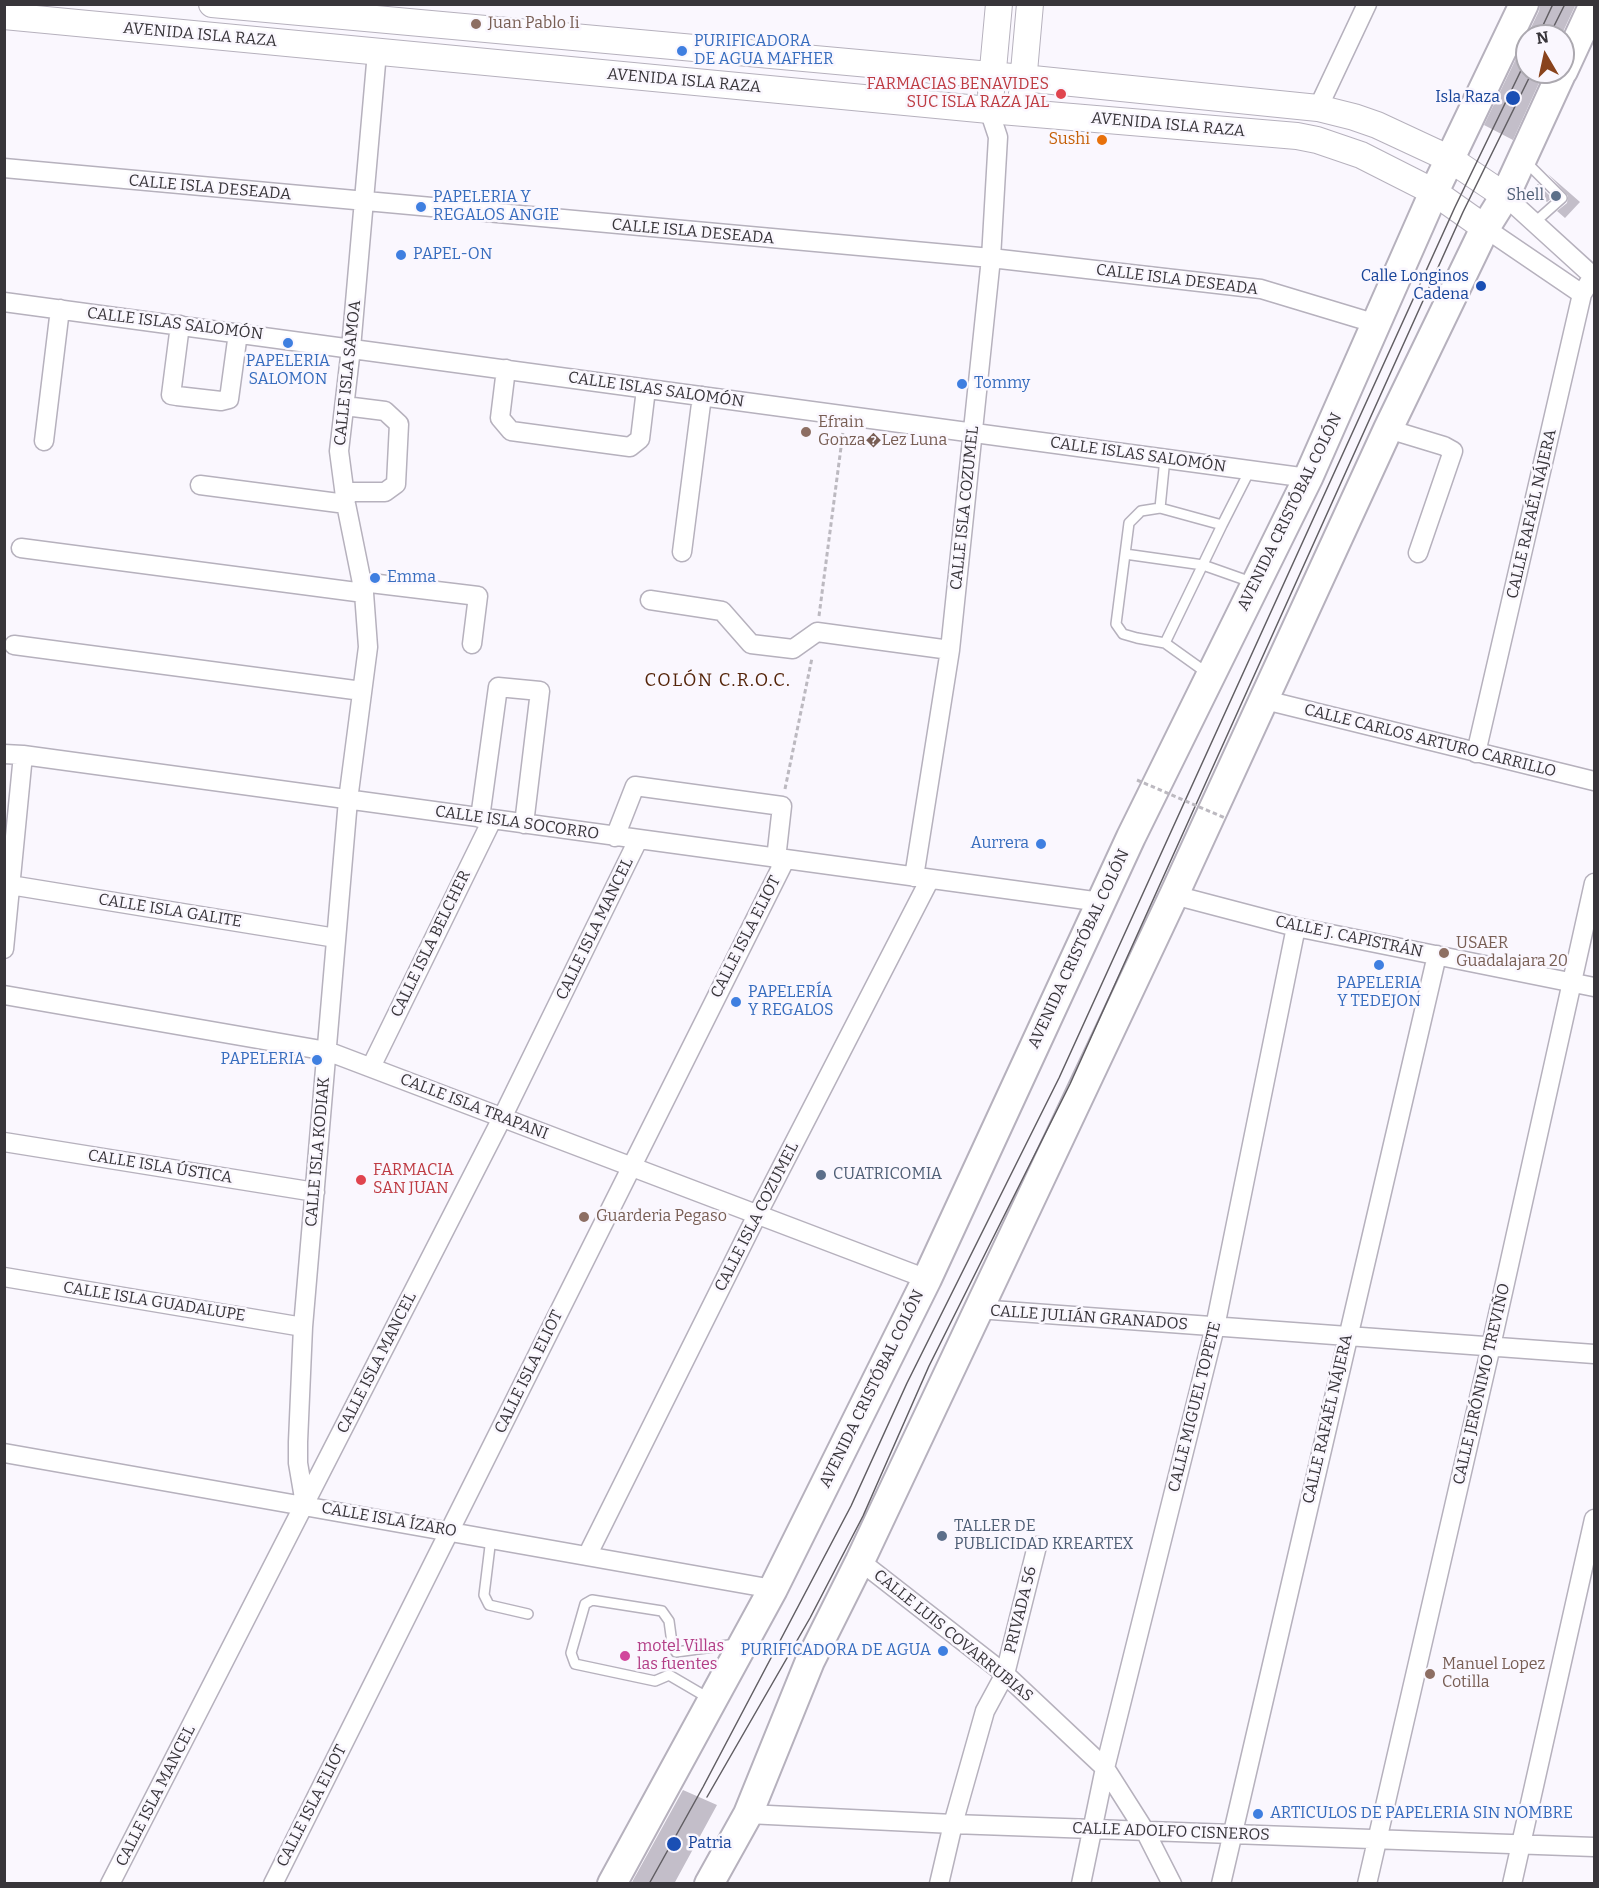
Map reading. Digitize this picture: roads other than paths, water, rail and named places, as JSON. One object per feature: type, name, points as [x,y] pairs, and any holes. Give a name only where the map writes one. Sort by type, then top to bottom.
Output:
[{"type":"main road","name":"AVENIDA CRISTÓBAL COLÓN","points":[[612,1884],[773,1589],[927,1279],[1101,902],[1308,478],[1434,192],[1524,4]]},
{"type":"main road","points":[[1575,45],[1594,4]]},
{"type":"main road","points":[[709,1884],[740,1808],[764,1736],[810,1661],[860,1561],[1265,700],[1388,429],[1485,228],[1505,195],[1557,84]]},
{"type":"main road","points":[[690,1884],[740,1808]]},
{"type":"street","name":"AVENIDA ISLA RAZA","points":[[212,4],[993,75],[1318,108],[1377,125],[1450,159],[1505,195]]},
{"type":"street","name":"CALLE ISLA COZUMEL","points":[[587,1556],[758,1215],[922,878],[950,650],[991,258],[998,137],[989,110],[999,4]]},
{"type":"street","points":[[998,137],[1020,112],[1030,4]]},
{"type":"street","points":[[1318,108],[1366,4]]},
{"type":"street","name":"AVENIDA ISLA RAZA","points":[[4,16],[989,110],[1297,136],[1317,140],[1361,155],[1434,192],[1485,228]]},
{"type":"street","name":"CALLE ISLA SAMOA","points":[[348,800],[368,647],[363,588],[345,498],[339,452],[351,348],[377,52]]},
{"type":"street","name":"CALLE ISLA DESEADA","points":[[4,168],[991,258],[1261,289],[1377,324]]},
{"type":"street","points":[[1505,195],[1594,277]]},
{"type":"street","points":[[1485,228],[1582,294]]},
{"type":"street","name":"CALLE RAFAÉL NÁJERA","points":[[1476,753],[1582,294],[1594,277]]},
{"type":"street","name":"CALLE ISLAS SALOMÓN","points":[[4,302],[1308,478]]},
{"type":"street","points":[[44,441],[60,309]]},
{"type":"street","points":[[180,325],[171,395],[177,396],[221,401],[229,399],[238,333]]},
{"type":"street","points":[[506,369],[500,418],[511,431],[630,447],[640,439],[646,389]]},
{"type":"street","points":[[682,552],[702,396]]},
{"type":"street","points":[[200,485],[345,498],[385,492],[396,484],[399,424],[385,411],[345,406]]},
{"type":"street","points":[[1388,429],[1444,446],[1453,451],[1418,553]]},
{"type":"street","points":[[21,548],[363,588],[478,596],[472,644]]},
{"type":"street","points":[[650,600],[722,611],[751,644],[793,649],[817,632],[950,650]]},
{"type":"street","points":[[14,645],[362,691]]},
{"type":"street","name":"CALLE ISLA BELCHER","points":[[371,1068],[486,819],[498,687],[540,691],[524,824]]},
{"type":"street","name":"CALLE CARLOS ARTURO CARRILLO","points":[[1265,700],[1594,781]]},
{"type":"street","name":"CALLE ISLA SOCORRO","points":[[4,754],[1101,902]]},
{"type":"street","points":[[4,949],[8,885],[23,755]]},
{"type":"street","points":[[615,837],[635,786],[782,806],[780,859]]},
{"type":"street","name":"CALLE ISLA KODIAK","points":[[305,1504],[298,1463],[303,1327],[348,800]]},
{"type":"street","name":"CALLE ISLA MANCEL","points":[[111,1884],[502,1118],[638,840]]},
{"type":"street","name":"CALLE ISLA ELIOT","points":[[273,1884],[450,1531],[780,859]]},
{"type":"street","name":"CALLE JERÓNIMO TREVIÑO","points":[[1367,1884],[1491,1346],[1594,883]]},
{"type":"street","name":"CALLE ISLA GALITE","points":[[8,885],[336,938]]},
{"type":"street","name":"CALLE J. CAPISTRÁN","points":[[1174,895],[1296,927],[1594,987]]},
{"type":"street","name":"CALLE MIGUEL TOPETE","points":[[1081,1884],[1105,1768],[1215,1327],[1296,927]]},
{"type":"street","name":"CALLE RAFAÉL NÁJERA","points":[[1221,1884],[1437,955]]},
{"type":"street","name":"CALLE ISLA TRAPANI","points":[[4,995],[327,1051],[927,1279]]},
{"type":"street","name":"CALLE ISLA ÚSTICA","points":[[4,1142],[315,1192]]},
{"type":"street","name":"CALLE ISLA GUADALUPE","points":[[4,1277],[303,1327]]},
{"type":"street","name":"CALLE JULIÁN GRANADOS","points":[[978,1309],[1594,1354]]},
{"type":"street","name":"CALLE ISLA ÍZARO","points":[[4,1453],[305,1504],[773,1589]]},
{"type":"street","points":[[1512,1884],[1594,1519]]},
{"type":"street","name":"PRIVADA 56","points":[[939,1884],[953,1824],[985,1711],[1005,1674],[1037,1546]]},
{"type":"street","name":"CALLE LUIS COVARRUBIAS","points":[[860,1561],[1005,1674],[1105,1768],[1145,1831],[1172,1884]]},
{"type":"street","points":[[721,1884],[740,1808]]},
{"type":"street","name":"CALLE ADOLFO CISNEROS","points":[[740,1808],[953,1824],[1594,1847]]},
{"type":"lane","points":[[1522,158],[1562,198],[1534,223]]},
{"type":"lane","points":[[1160,508],[1165,458]]},
{"type":"lane","points":[[1165,643],[1250,470]]},
{"type":"lane","points":[[1210,675],[1165,643],[1123,634],[1116,624],[1129,523],[1141,511],[1160,508],[1222,525]]},
{"type":"lane","points":[[1125,554],[1203,565],[1256,583]]},
{"type":"lane","points":[[491,1538],[484,1595],[489,1605],[528,1614]]},
{"type":"lane","points":[[712,1700],[669,1674],[655,1682],[575,1664],[571,1653],[585,1604],[592,1600],[662,1611],[669,1621],[676,1652],[743,1643]]},
{"type":"tram line","points":[[1544,24],[1553,4]]},
{"type":"tram line","points":[[1555,24],[1565,4]]},
{"type":"tram line","points":[[649,1884],[703,1787],[851,1506],[907,1383],[1059,1078],[1455,207],[1515,83]]},
{"type":"tram line","points":[[707,1797],[810,1618],[863,1516],[929,1366],[1070,1084],[1463,212],[1526,84]]},
{"type":"place","name":"Juan Pablo Ii","points":[[476,24]]},
{"type":"place","name":"PURIFICADORA DE AGUA MAFHER","points":[[682,51]]},
{"type":"place","name":"FARMACIAS BENAVIDES SUC ISLA RAZA JAL","points":[[1061,94]]},
{"type":"place","name":"Isla Raza","points":[[1513,98]]},
{"type":"place","name":"Sushi","points":[[1102,140]]},
{"type":"place","name":"Shell","points":[[1556,196]]},
{"type":"place","name":"PAPELERIA Y REGALOS ANGIE","points":[[421,207]]},
{"type":"place","name":"PAPEL-ON","points":[[401,255]]},
{"type":"place","name":"Calle Longinos Cadena","points":[[1481,286]]},
{"type":"place","name":"PAPELERIA SALOMON","points":[[288,343]]},
{"type":"place","name":"Tommy","points":[[962,384]]},
{"type":"place","name":"Efrain Gonza�Lez Luna","points":[[806,432]]},
{"type":"place","name":"Emma","points":[[375,578]]},
{"type":"place","name":"Aurrera","points":[[1041,844]]},
{"type":"place","name":"USAER Guadalajara 20","points":[[1444,953]]},
{"type":"place","name":"PAPELERIA Y TEDEJON","points":[[1379,965]]},
{"type":"place","name":"PAPELERÍA Y REGALOS","points":[[736,1002]]},
{"type":"place","name":"PAPELERIA","points":[[317,1060]]},
{"type":"place","name":"CUATRICOMIA","points":[[821,1175]]},
{"type":"place","name":"FARMACIA SAN JUAN","points":[[361,1180]]},
{"type":"place","name":"Guarderia Pegaso","points":[[584,1217]]},
{"type":"place","name":"TALLER DE PUBLICIDAD KREARTEX","points":[[942,1536]]},
{"type":"place","name":"PURIFICADORA DE AGUA","points":[[943,1651]]},
{"type":"place","name":"motel Villas las fuentes","points":[[625,1656]]},
{"type":"place","name":"Manuel Lopez Cotilla","points":[[1430,1674]]},
{"type":"place","name":"ARTICULOS DE PAPELERIA SIN NOMBRE","points":[[1258,1814]]},
{"type":"place","name":"Patria","points":[[674,1844]]},
{"type":"district","name":"COLÓN C.R.O.C.","points":[[718,681]]}]
